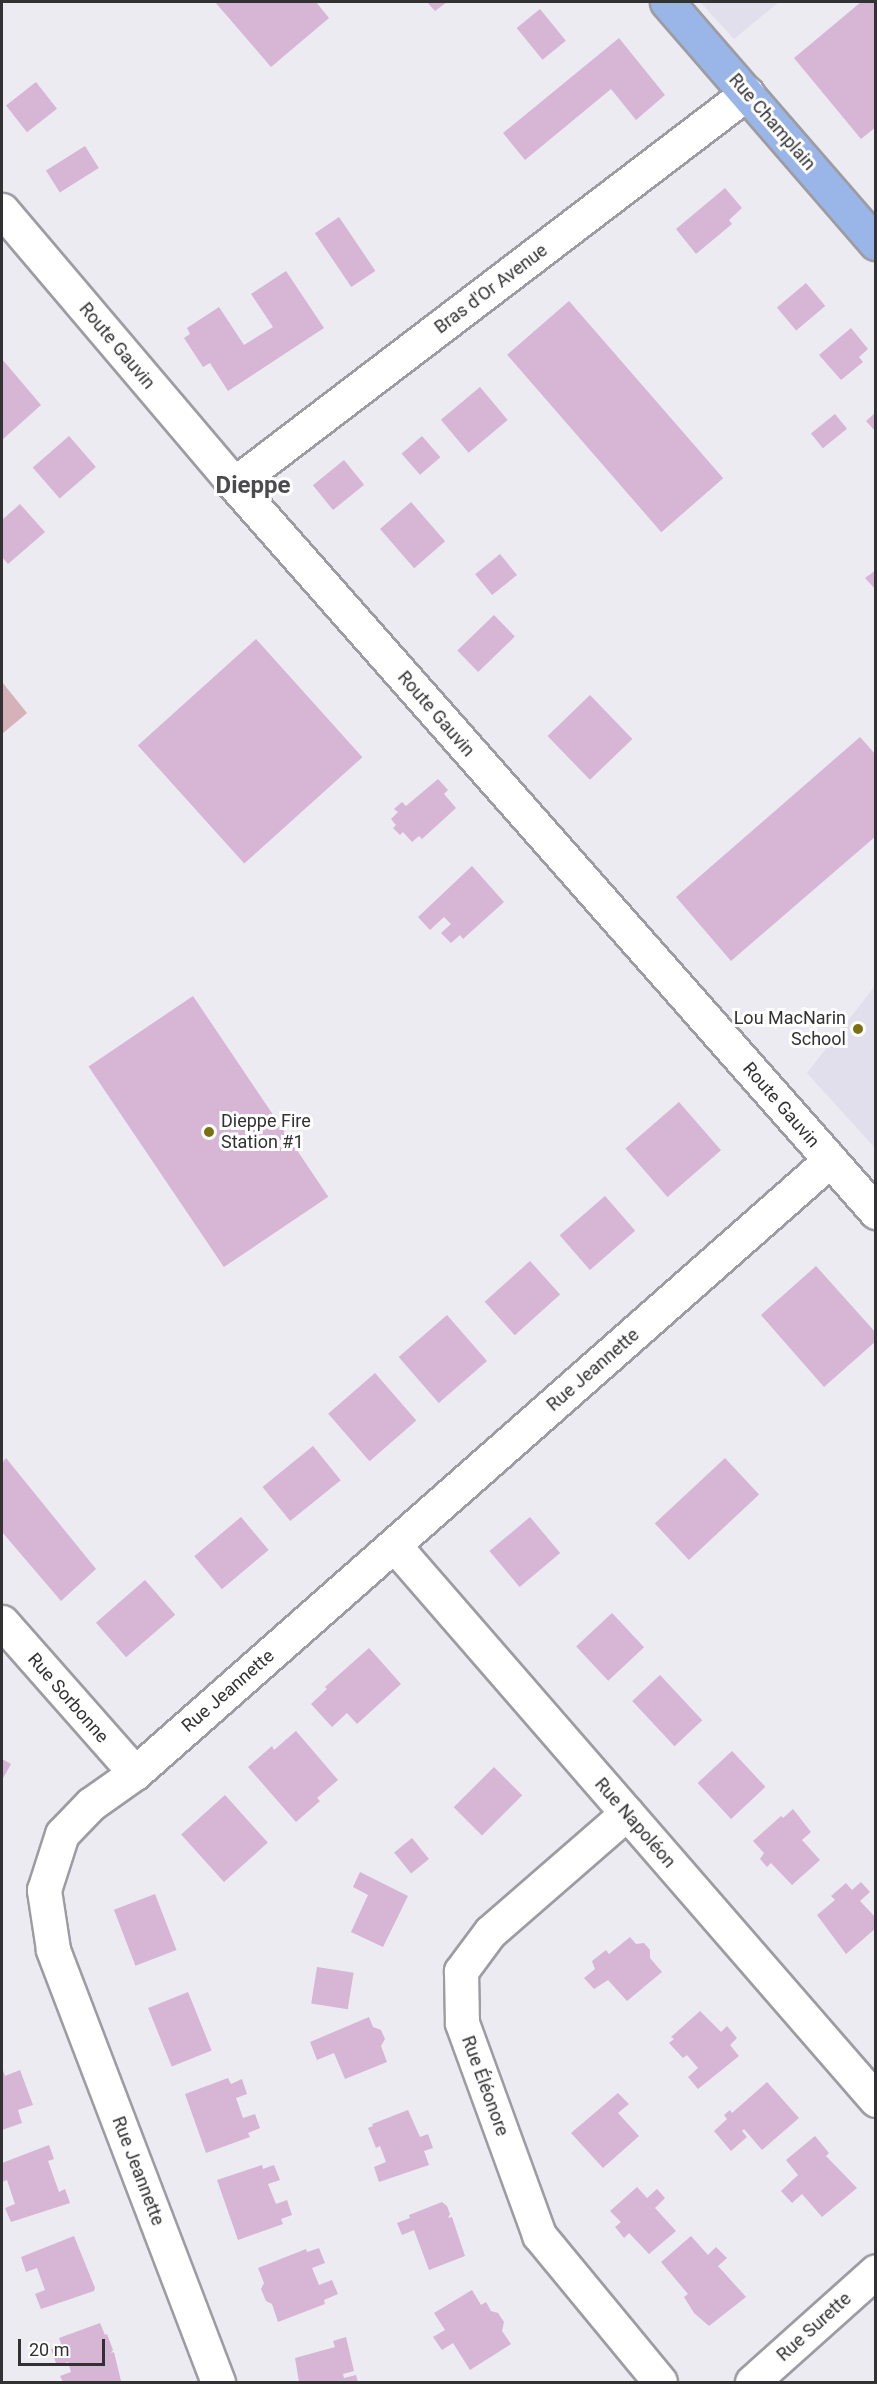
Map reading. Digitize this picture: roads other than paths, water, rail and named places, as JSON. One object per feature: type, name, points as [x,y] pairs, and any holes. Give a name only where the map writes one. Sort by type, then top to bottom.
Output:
[{"type":"main road","name":"Rue Champlain","points":[[667,2],[876,243]]},
{"type":"street","name":"Bras d'Or Avenue","points":[[234,484],[747,93]]},
{"type":"street","name":"Route Gauvin","points":[[2,210],[234,484],[876,1212]]},
{"type":"street","name":"Rue Jeannette","points":[[218,2382],[52,1949],[44,1890],[62,1834],[91,1804],[135,1773],[830,1160]]},
{"type":"street","name":"Rue Napoléon","points":[[394,1545],[876,2100]]},
{"type":"street","name":"Rue Sorbonne","points":[[2,1622],[135,1773]]},
{"type":"street","name":"Rue Éléonore","points":[[627,1813],[490,1932],[461,1971],[462,2023],[539,2235],[660,2382]]},
{"type":"street","name":"Rue Surette","points":[[752,2382],[876,2271]]},
{"type":"place","name":"Lou MacNarin School","points":[[858,1029]]},
{"type":"place","name":"Dieppe Fire Station #1","points":[[209,1132]]},
{"type":"district","name":"Dieppe","points":[[253,486]]}]
